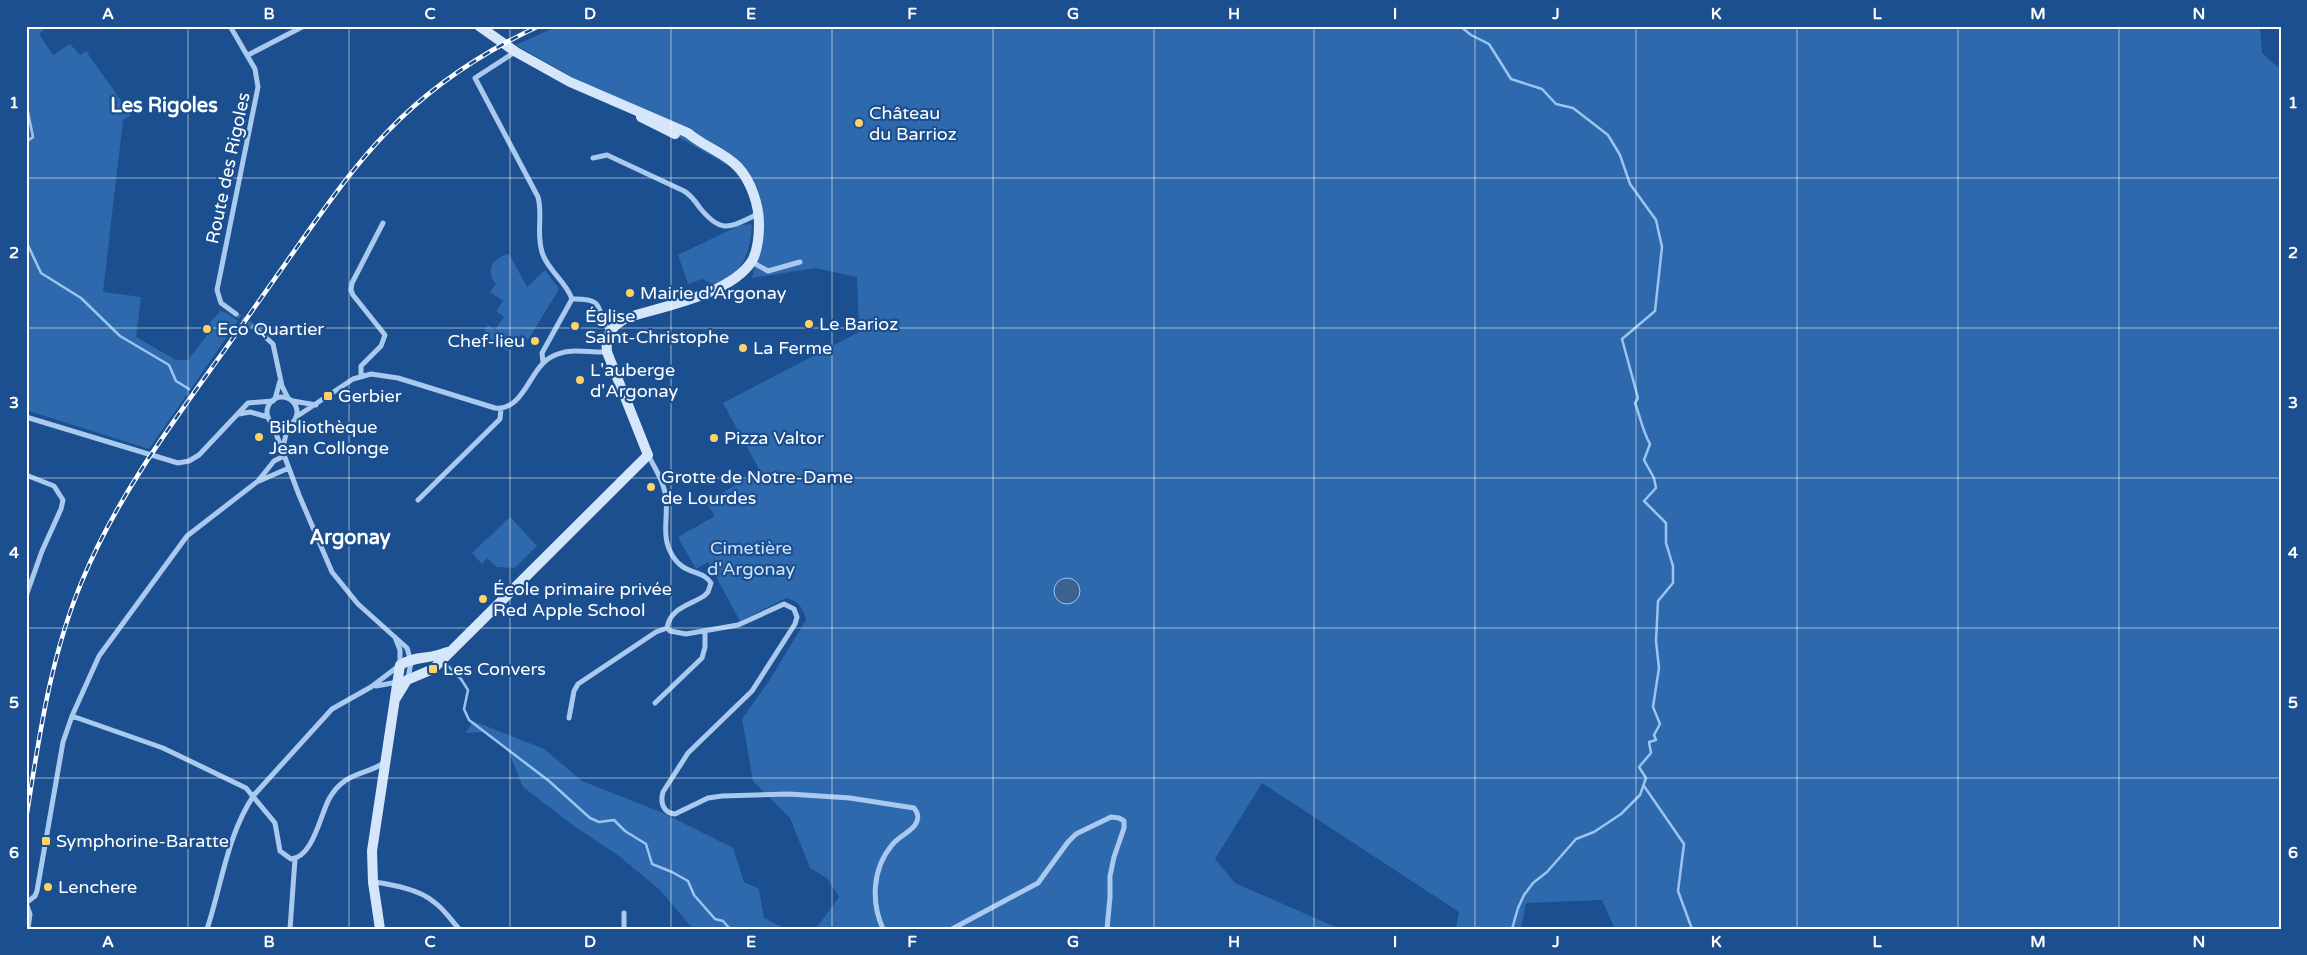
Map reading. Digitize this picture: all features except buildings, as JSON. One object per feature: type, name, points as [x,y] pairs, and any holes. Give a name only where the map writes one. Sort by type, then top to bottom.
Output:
[{"type":"street","name":"Route des Rigoles","points":[[230,26],[248,55],[258,81],[258,98],[217,290],[221,303],[236,314]]},
{"type":"street","points":[[248,55],[304,26]]},
{"type":"street","points":[[480,26],[516,52],[570,82],[688,133],[696,140],[724,155],[740,168],[749,183],[758,214],[757,244],[751,262],[736,278],[720,288],[626,318],[613,328],[606,340],[607,352],[648,455],[664,487],[666,495],[666,538],[670,552],[685,570],[703,576],[711,583],[708,592],[704,596],[672,615],[667,628],[656,632],[578,684],[574,691],[569,718]]},
{"type":"street","points":[[516,52],[475,78],[538,197],[540,204],[538,236],[543,255],[566,287],[572,299]]},
{"type":"street","points":[[593,158],[607,155],[684,191],[691,196],[712,222],[717,225],[731,226],[758,214]]},
{"type":"street","points":[[361,376],[361,366],[381,346],[385,335],[352,295],[352,283],[383,223]]},
{"type":"street","points":[[751,262],[768,271],[800,262]]},
{"type":"street","points":[[572,299],[588,300],[596,304],[602,311],[603,321],[613,328]]},
{"type":"street","points":[[543,362],[542,353],[572,299]]},
{"type":"street","points":[[254,327],[273,344],[280,378],[290,400],[296,407],[296,417]]},
{"type":"street","points":[[258,481],[274,460],[283,454],[288,426],[296,417],[317,405],[344,384],[361,376],[377,374],[398,378],[478,404],[501,409],[515,403],[543,362],[552,356],[573,350],[607,352]]},
{"type":"street","points":[[280,378],[274,400],[268,408],[268,417],[332,572],[358,604],[407,648],[410,659],[410,672],[402,681],[396,698],[374,830],[373,882],[380,929]]},
{"type":"street","points":[[26,416],[178,463],[189,461],[199,455],[248,403],[274,400],[281,397],[317,405]]},
{"type":"street","points":[[418,500],[500,419],[501,409]]},
{"type":"street","points":[[238,414],[250,412],[268,417]]},
{"type":"street","points":[[272,423],[282,427],[288,426]]},
{"type":"street","points":[[371,687],[402,681],[433,669],[648,455]]},
{"type":"street","points":[[28,929],[30,914],[26,903],[35,896],[37,891],[63,742],[72,716],[103,649],[182,543],[197,527],[258,481],[289,468]]},
{"type":"street","points":[[26,475],[54,486],[63,500],[61,510],[42,551],[26,596]]},
{"type":"street","points":[[667,628],[674,634],[680,635],[705,631],[746,623],[784,604],[792,607],[797,614],[795,624],[752,691],[696,744],[681,762],[663,792],[664,808],[671,814],[675,814],[708,798],[789,794],[850,798],[910,806],[918,812],[919,818],[915,825],[891,846],[878,871],[874,892],[876,909],[883,929]]},
{"type":"street","points":[[654,703],[702,658],[705,647],[705,631]]},
{"type":"street","points":[[395,637],[400,650],[402,681]]},
{"type":"street","points":[[207,929],[228,854],[238,826],[254,795],[332,709],[371,687],[410,659],[428,658],[451,650]]},
{"type":"street","points":[[72,716],[163,748],[235,781],[254,795],[275,823],[280,851],[291,859],[304,854],[308,849],[329,799],[335,791],[353,775],[378,767],[386,762]]},
{"type":"street","points":[[952,929],[1038,883],[1072,838],[1111,817],[1124,821],[1124,828],[1114,856],[1110,876],[1107,929]]},
{"type":"street","points":[[290,929],[295,859]]},
{"type":"street","points":[[373,882],[428,897],[436,903],[459,929]]},
{"type":"street","points":[[624,913],[624,929]]},
{"type":"green space","points":[[26,26],[41,26],[44,30],[39,34],[53,55],[70,44],[80,55],[86,51],[131,115],[123,120],[103,292],[141,297],[136,337],[176,360],[188,360],[208,334],[204,330],[220,311],[227,313],[238,321],[149,449],[26,410]]},
{"type":"green space","name":"Cimetière d'Argonay","points":[[558,26],[2260,26],[2262,53],[2281,70],[2281,929],[1615,929],[1602,900],[1526,903],[1521,929],[1456,929],[1459,912],[1262,783],[1215,859],[1235,883],[1340,929],[693,929],[660,890],[619,856],[574,826],[523,787],[508,750],[485,732],[466,733],[473,721],[544,749],[582,781],[663,813],[733,848],[744,882],[759,889],[764,918],[782,927],[817,927],[839,897],[827,878],[810,868],[790,818],[753,781],[742,719],[771,678],[806,620],[805,615],[797,603],[786,598],[740,621],[708,562],[696,569],[678,537],[715,516],[707,504],[709,503],[708,501],[760,471],[723,403],[859,332],[857,277],[815,268],[752,278],[759,248],[761,228],[745,175],[516,45]]},
{"type":"green space","points":[[752,224],[747,253],[738,269],[723,280],[712,284],[702,279],[688,284],[678,255],[740,225]]},
{"type":"green space","points":[[509,254],[527,287],[545,270],[559,289],[528,340],[522,334],[507,351],[483,334],[488,325],[495,330],[504,317],[496,311],[503,301],[490,292],[496,284],[492,279],[491,270],[495,261]]},
{"type":"green space","points":[[510,517],[537,546],[515,568],[497,567],[487,558],[482,564],[472,553]]},
{"type":"shaded area","points":[[1067,578],[1076,582],[1080,591],[1076,600],[1067,604],[1058,600],[1054,591],[1058,582]]},
{"type":"waterway","points":[[1460,26],[1471,35],[1489,44],[1511,79],[1542,89],[1556,104],[1573,108],[1608,135],[1620,155],[1630,184],[1656,220],[1662,247],[1655,311],[1622,339],[1638,398],[1635,403],[1650,444],[1644,460],[1654,478],[1656,488],[1644,501],[1666,523],[1666,543],[1673,566],[1673,583],[1658,601],[1656,641],[1659,668],[1653,707],[1660,724],[1654,735],[1656,740],[1649,742],[1651,753],[1639,767],[1646,778],[1640,795],[1621,814],[1594,832],[1576,839],[1547,872],[1533,883],[1524,895],[1518,908],[1512,929]]},
{"type":"waterway","points":[[26,79],[28,112],[33,137],[26,142]]},
{"type":"waterway","points":[[26,241],[41,273],[81,298],[120,336],[169,365],[176,381],[189,389]]},
{"type":"waterway","points":[[448,666],[461,679],[468,690],[464,709],[469,720],[549,781],[590,818],[599,822],[614,820],[625,831],[646,844],[652,864],[688,881],[694,895],[715,919],[723,921],[730,929]]},
{"type":"waterway","points":[[1644,786],[1684,844],[1678,891],[1692,929]]},
{"type":"tunnel","points":[[236,314],[254,327]]},
{"type":"railway","points":[[26,819],[47,698],[71,610],[96,550],[147,460],[322,212],[375,145],[421,100],[458,72],[498,47],[539,26]]},
{"type":"place","name":"Château du Barrioz","points":[[859,123]]},
{"type":"place","name":"Mairie d'Argonay","points":[[630,293]]},
{"type":"place","name":"Le Barioz","points":[[809,324]]},
{"type":"place","name":"Église Saint-Christophe","points":[[575,326]]},
{"type":"place","name":"Eco Quartier","points":[[207,329]]},
{"type":"place","name":"Chef-lieu","points":[[535,341]]},
{"type":"place","name":"La Ferme","points":[[743,348]]},
{"type":"place","name":"L'auberge d'Argonay","points":[[580,380]]},
{"type":"place","name":"Gerbier","points":[[328,396]]},
{"type":"place","name":"Bibliothèque Jean Collonge","points":[[259,437]]},
{"type":"place","name":"Pizza Valtor","points":[[714,438]]},
{"type":"place","name":"Grotte de Notre-Dame de Lourdes","points":[[651,487]]},
{"type":"place","name":"École primaire privée Red Apple School","points":[[483,599]]},
{"type":"place","name":"Les Convers","points":[[433,669]]},
{"type":"place","name":"Symphorine-Baratte","points":[[46,841]]},
{"type":"place","name":"Lenchere","points":[[48,887]]},
{"type":"district","name":"Les Rigoles","points":[[164,106]]},
{"type":"district","name":"Argonay","points":[[350,538]]}]
